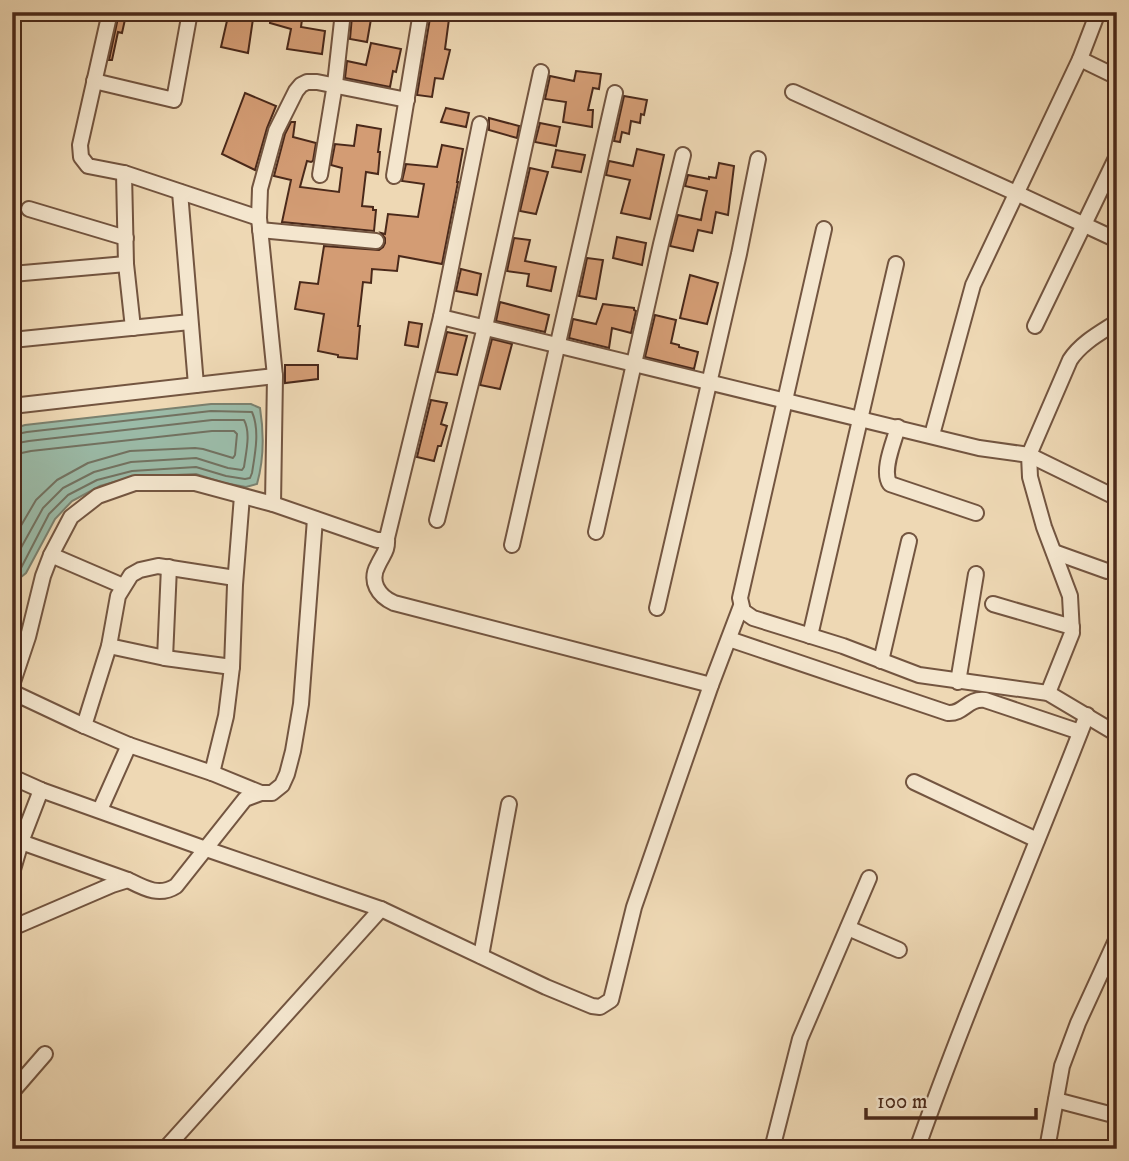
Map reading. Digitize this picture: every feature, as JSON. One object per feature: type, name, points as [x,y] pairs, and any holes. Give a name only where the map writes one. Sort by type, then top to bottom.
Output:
[{"type":"street","points":[[110,12],[79,145],[81,157],[88,166],[124,173],[259,224],[376,241]]},
{"type":"street","points":[[94,81],[174,100],[190,12]]},
{"type":"street","points":[[320,175],[344,12]]},
{"type":"street","points":[[394,176],[421,12]]},
{"type":"street","points":[[932,435],[972,285],[1080,59],[1098,12]]},
{"type":"street","points":[[1080,59],[1117,77]]},
{"type":"street","points":[[437,520],[485,327],[541,72]]},
{"type":"street","points":[[273,505],[275,376],[259,224],[260,189],[276,131],[296,91],[307,82],[335,84],[407,100]]},
{"type":"street","points":[[793,92],[1117,240]]},
{"type":"street","points":[[512,545],[615,93]]},
{"type":"street","points":[[480,124],[441,317],[387,538],[386,553],[376,567],[375,584],[384,599],[406,606],[711,685]]},
{"type":"street","points":[[596,532],[683,155]]},
{"type":"street","points":[[1035,326],[1117,156]]},
{"type":"street","points":[[657,608],[736,267],[758,159]]},
{"type":"street","points":[[124,173],[126,264],[133,328]]},
{"type":"street","points":[[180,192],[196,385]]},
{"type":"street","points":[[29,209],[126,238]]},
{"type":"street","points":[[824,229],[740,598],[743,611],[753,618],[843,646],[919,675],[1048,693],[1117,734]]},
{"type":"street","points":[[12,274],[126,264]]},
{"type":"street","points":[[810,636],[896,264]]},
{"type":"street","points":[[441,317],[979,448],[1029,455],[1117,498]]},
{"type":"street","points":[[12,340],[190,322]]},
{"type":"street","points":[[1048,693],[1072,633],[1070,596],[1044,527],[1030,477],[1029,455],[1070,360],[1084,344],[1117,322]]},
{"type":"street","points":[[12,406],[275,376]]},
{"type":"street","points":[[898,427],[886,472],[890,484],[976,513]]},
{"type":"street","points":[[12,685],[51,555],[71,517],[98,496],[135,483],[195,483],[273,505],[377,540],[387,538]]},
{"type":"street","points":[[212,773],[226,716],[232,667],[235,578],[242,496]]},
{"type":"street","points":[[21,842],[156,892],[170,890],[245,799],[261,793],[272,793],[282,785],[293,751],[302,704],[315,519]]},
{"type":"street","points":[[881,661],[909,541]]},
{"type":"street","points":[[1054,552],[1107,571],[1113,572],[1117,569]]},
{"type":"street","points":[[51,555],[123,586]]},
{"type":"street","points":[[84,726],[109,646],[118,596],[131,575],[159,566],[235,578]]},
{"type":"street","points":[[164,657],[169,567]]},
{"type":"street","points":[[958,682],[976,574]]},
{"type":"street","points":[[993,604],[1072,627]]},
{"type":"street","points":[[12,777],[41,790],[381,909],[592,1006],[600,1007],[611,1000],[634,907],[741,606]]},
{"type":"street","points":[[729,639],[948,713],[959,711],[973,701],[985,699],[1080,733]]},
{"type":"street","points":[[109,646],[232,667]]},
{"type":"street","points":[[12,692],[129,745],[261,793]]},
{"type":"street","points":[[917,1149],[951,1055],[1087,715]]},
{"type":"street","points":[[100,810],[129,745]]},
{"type":"street","points":[[914,782],[1037,840]]},
{"type":"street","points":[[12,873],[41,790]]},
{"type":"street","points":[[481,956],[509,804]]},
{"type":"street","points":[[772,1149],[800,1038],[869,878]]},
{"type":"street","points":[[12,928],[128,880]]},
{"type":"street","points":[[165,1149],[381,909]]},
{"type":"street","points":[[848,928],[899,950]]},
{"type":"street","points":[[1047,1149],[1062,1066],[1078,1023],[1117,938]]},
{"type":"street","points":[[12,1092],[45,1054]]},
{"type":"street","points":[[1056,1100],[1117,1116]]},
{"type":"water","points":[[211,404],[251,404],[260,408],[263,446],[257,484],[246,487],[196,474],[132,477],[100,486],[72,501],[55,519],[26,573],[15,582],[12,581],[12,429],[25,425]]},
{"type":"building","points":[[229,12],[254,12],[248,53],[221,47]]},
{"type":"building","points":[[271,12],[303,12],[301,27],[325,31],[322,54],[287,49],[291,29],[270,23]]},
{"type":"building","points":[[119,13],[126,15],[122,33],[118,32],[112,60],[109,60]]},
{"type":"building","points":[[352,16],[371,19],[367,42],[350,39]]},
{"type":"building","points":[[430,18],[449,19],[445,49],[450,50],[443,79],[435,78],[432,97],[417,95]]},
{"type":"building","points":[[371,43],[401,49],[390,87],[345,78],[347,61],[366,65]]},
{"type":"building","points":[[576,71],[601,74],[599,89],[593,88],[588,110],[593,110],[592,127],[563,122],[566,102],[545,99],[550,76],[574,81]]},
{"type":"building","points":[[245,93],[276,106],[255,170],[222,154]]},
{"type":"building","points":[[624,96],[647,100],[640,123],[631,121],[629,134],[622,132],[620,142],[614,141]]},
{"type":"building","points":[[446,108],[469,113],[466,127],[441,122]]},
{"type":"building","points":[[489,118],[519,126],[517,138],[489,130]]},
{"type":"building","points":[[291,122],[295,122],[293,137],[316,143],[313,161],[307,161],[300,187],[339,192],[342,168],[331,165],[335,144],[354,146],[357,125],[381,129],[378,174],[366,172],[362,206],[376,210],[374,231],[282,222],[291,180],[274,176],[285,134]]},
{"type":"building","points":[[540,123],[560,127],[556,146],[535,142]]},
{"type":"building","points":[[442,145],[463,149],[442,264],[399,256],[397,271],[372,269],[371,283],[363,282],[357,359],[318,351],[324,314],[295,309],[300,282],[318,284],[324,246],[379,250],[385,243],[381,233],[385,234],[388,214],[418,217],[424,184],[402,181],[406,164],[437,167]]},
{"type":"building","points":[[637,149],[664,155],[650,219],[621,213],[630,180],[606,175],[609,161],[633,166]]},
{"type":"building","points":[[556,150],[585,155],[581,172],[552,167]]},
{"type":"building","points":[[719,163],[734,166],[728,215],[716,212],[712,233],[698,230],[693,251],[670,246],[678,215],[701,220],[707,191],[685,186],[688,175],[716,178]]},
{"type":"building","points":[[530,168],[548,172],[536,214],[520,211]]},
{"type":"building","points":[[617,237],[646,243],[642,265],[613,258]]},
{"type":"building","points":[[514,238],[530,240],[525,261],[556,267],[551,291],[527,286],[529,274],[507,271]]},
{"type":"building","points":[[587,258],[603,260],[596,299],[579,296]]},
{"type":"building","points":[[461,269],[481,274],[477,295],[456,291]]},
{"type":"building","points":[[690,275],[718,283],[707,324],[680,318]]},
{"type":"building","points":[[500,302],[549,315],[545,332],[496,321]]},
{"type":"building","points":[[603,304],[634,308],[636,311],[631,333],[612,328],[609,348],[569,338],[573,319],[596,324]]},
{"type":"building","points":[[655,315],[676,320],[671,343],[698,352],[694,369],[645,357]]},
{"type":"building","points":[[409,322],[422,324],[418,347],[405,345]]},
{"type":"building","points":[[447,332],[467,336],[457,375],[437,372]]},
{"type":"building","points":[[492,339],[512,344],[500,389],[480,385]]},
{"type":"building","points":[[285,365],[318,365],[318,379],[285,383]]},
{"type":"building","points":[[431,400],[447,403],[441,424],[447,426],[434,461],[417,457]]}]
